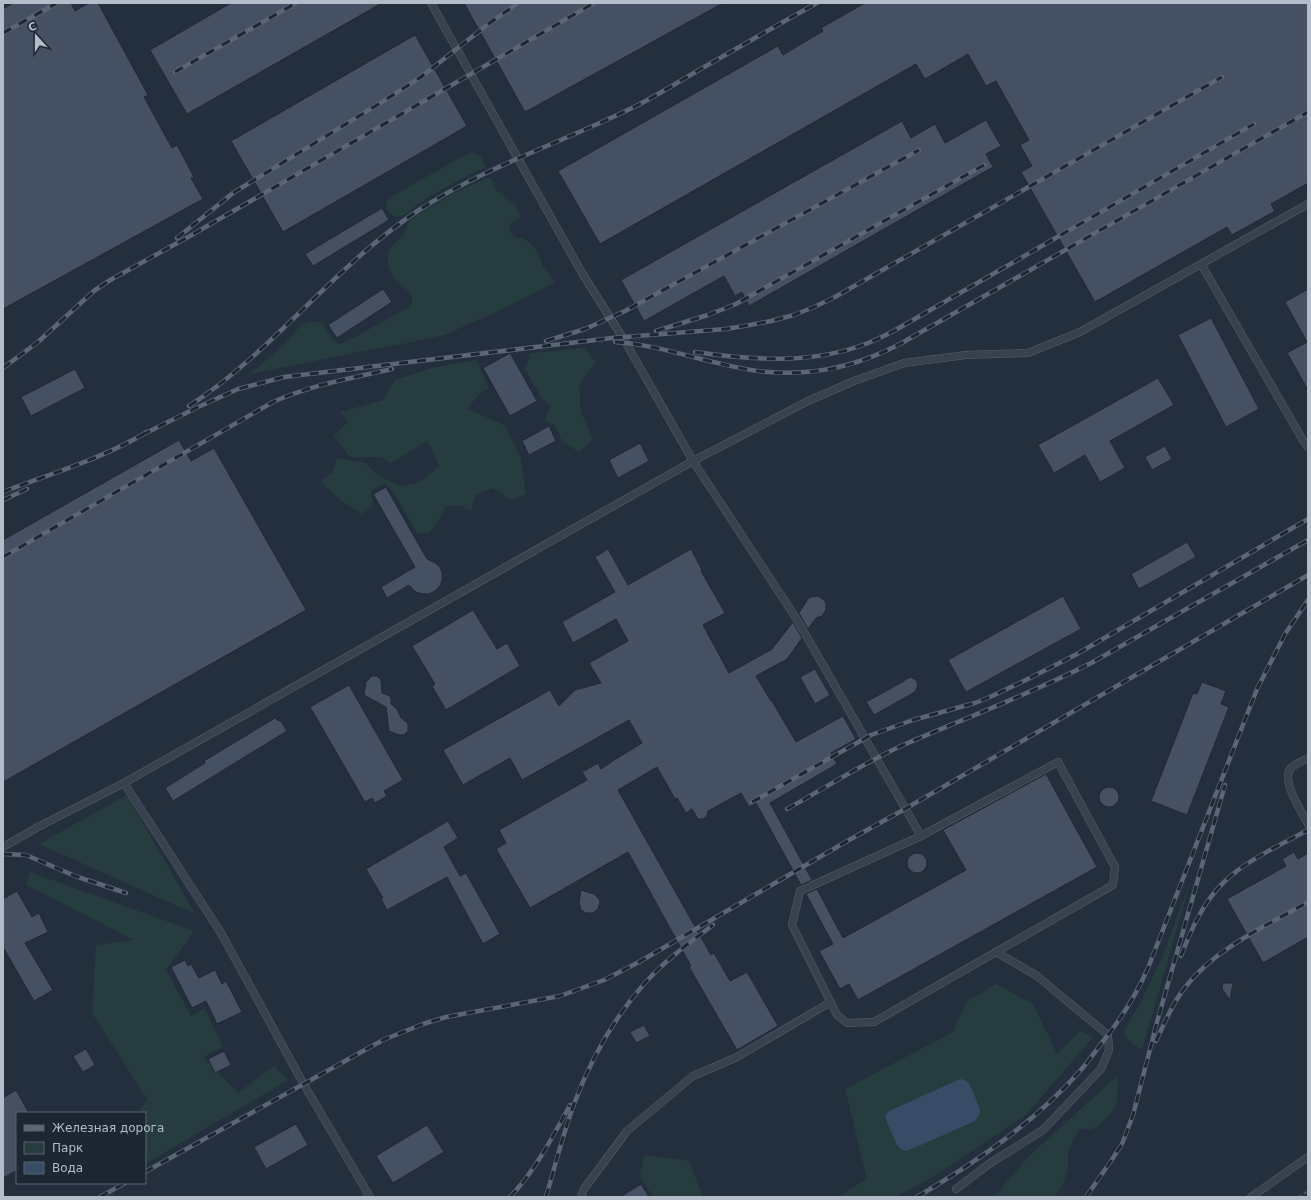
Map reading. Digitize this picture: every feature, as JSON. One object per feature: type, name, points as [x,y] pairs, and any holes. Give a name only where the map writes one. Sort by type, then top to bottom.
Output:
[{"type":"lane","points":[[431,3],[582,273],[626,343],[693,461],[796,618],[921,836]]},
{"type":"lane","points":[[3,847],[38,827],[124,783],[693,461],[808,400],[904,363],[966,355],[1028,353],[1080,332],[1308,204]]},
{"type":"lane","points":[[1201,264],[1308,447]]},
{"type":"lane","points":[[1308,758],[1291,768],[1288,773],[1290,790],[1308,824]]},
{"type":"lane","points":[[1058,762],[1115,867],[1113,885],[874,1022],[847,1023],[836,1015],[792,925],[800,892],[921,836],[1058,762]]},
{"type":"lane","points":[[124,783],[221,933],[304,1083],[370,1197]]},
{"type":"lane","points":[[956,1189],[989,1164],[1043,1130],[1101,1069],[1109,1050],[1108,1035],[1037,976],[996,952]]},
{"type":"lane","points":[[581,1197],[584,1189],[627,1131],[693,1076],[735,1058],[830,1002]]},
{"type":"lane","points":[[1251,1197],[1308,1156]]},
{"type":"path","points":[[1299,1197],[1308,1191]]},
{"type":"green space","points":[[469,153],[480,156],[486,167],[434,194],[404,215],[397,217],[389,212],[386,206],[387,200],[392,196]]},
{"type":"green space","points":[[488,178],[492,179],[495,189],[515,205],[519,212],[520,217],[509,225],[512,235],[516,238],[524,238],[534,247],[541,260],[542,266],[556,282],[494,313],[444,335],[247,375],[278,350],[290,339],[298,328],[306,323],[313,321],[320,323],[338,344],[344,343],[409,307],[412,303],[410,294],[393,276],[389,269],[388,258],[390,248],[402,237],[407,224],[421,212],[471,185]]},
{"type":"green space","points":[[584,348],[596,362],[579,385],[581,412],[593,439],[579,452],[562,441],[555,425],[544,421],[550,406],[542,398],[525,370],[530,353]]},
{"type":"green space","points":[[477,360],[489,389],[482,391],[467,409],[505,425],[521,458],[526,494],[511,500],[493,488],[476,494],[471,511],[460,505],[446,506],[438,522],[429,533],[417,533],[394,493],[385,483],[371,491],[373,505],[361,514],[338,498],[320,482],[333,472],[337,458],[365,463],[379,476],[401,486],[419,482],[440,466],[427,441],[391,463],[381,457],[350,457],[334,436],[348,422],[340,412],[383,400],[395,380],[432,368]]},
{"type":"green space","points":[[127,795],[195,914],[39,844]]},
{"type":"green space","points":[[30,872],[194,931],[166,970],[191,1016],[205,1008],[223,1047],[203,1057],[238,1093],[274,1066],[288,1080],[146,1163],[146,1112],[139,1112],[147,1099],[92,1013],[96,945],[134,940],[26,885]]},
{"type":"green space","points":[[1191,880],[1143,1047],[1140,1049],[1128,1040],[1124,1034],[1124,1030],[1137,1009],[1161,960]]},
{"type":"green space","points":[[996,984],[1033,1004],[1057,1054],[1080,1031],[1093,1037],[1027,1114],[938,1174],[896,1197],[837,1197],[867,1179],[845,1089],[953,1032],[966,1002]]},
{"type":"green space","points":[[1117,1076],[1118,1089],[1114,1108],[1106,1118],[1094,1128],[1081,1129],[1075,1136],[1068,1153],[1068,1168],[1063,1185],[1054,1197],[994,1197],[1027,1158]]},
{"type":"green space","points":[[644,1155],[689,1161],[703,1197],[653,1197],[640,1176]]},
{"type":"water","points":[[960,1079],[969,1083],[980,1109],[979,1115],[975,1121],[907,1151],[902,1150],[897,1145],[886,1120],[886,1115],[889,1111]]},
{"type":"building","points":[[13,3],[71,3],[75,11],[89,3],[98,3],[148,95],[144,97],[172,148],[177,145],[194,177],[191,178],[203,199],[3,309],[3,9]]},
{"type":"building","points":[[231,3],[382,3],[187,114],[150,50]]},
{"type":"building","points":[[464,3],[723,3],[525,112]]},
{"type":"building","points":[[865,3],[1308,3],[1308,183],[1271,204],[1275,211],[1232,235],[1227,227],[1095,302],[1021,172],[1032,166],[1020,145],[1029,140],[996,81],[986,86],[968,54],[925,79],[916,64],[600,244],[558,171],[778,46],[783,55],[823,31],[821,28]]},
{"type":"building","points":[[415,35],[467,126],[283,232],[231,141]]},
{"type":"building","points":[[986,120],[1001,146],[986,154],[993,167],[749,306],[742,292],[735,296],[724,276],[644,321],[621,280],[902,121],[911,138],[935,124],[945,143]]},
{"type":"building","points":[[382,208],[389,220],[313,266],[305,254]]},
{"type":"building","points":[[383,289],[392,302],[337,338],[328,325]]},
{"type":"building","points":[[1308,289],[1308,390],[1287,353],[1307,342],[1285,302]]},
{"type":"building","points":[[1211,318],[1259,409],[1226,427],[1178,335]]},
{"type":"building","points":[[510,353],[537,401],[510,416],[483,368]]},
{"type":"building","points":[[75,369],[85,388],[31,416],[21,397]]},
{"type":"building","points":[[1158,378],[1174,405],[1110,441],[1125,468],[1100,482],[1085,455],[1054,473],[1038,445]]},
{"type":"building","points":[[549,426],[556,441],[529,455],[522,441]]},
{"type":"building","points":[[179,440],[191,461],[214,448],[306,610],[3,782],[3,540]]},
{"type":"building","points":[[640,443],[649,461],[618,478],[609,460]]},
{"type":"building","points":[[1165,446],[1172,459],[1152,470],[1145,457]]},
{"type":"building","points":[[386,487],[427,559],[440,567],[442,580],[440,586],[429,594],[416,592],[409,585],[387,598],[381,587],[415,567],[373,494]]},
{"type":"building","points":[[1187,542],[1196,557],[1139,589],[1131,574]]},
{"type":"building","points":[[608,549],[628,585],[691,549],[702,570],[701,571],[725,613],[703,625],[729,673],[772,649],[793,622],[802,638],[787,659],[756,676],[796,742],[843,716],[856,739],[831,753],[837,764],[770,803],[812,880],[801,885],[756,803],[749,807],[741,793],[708,811],[707,816],[703,819],[698,819],[692,809],[686,813],[677,798],[675,799],[657,767],[618,790],[711,955],[714,953],[730,981],[747,972],[778,1026],[737,1050],[689,967],[691,966],[628,852],[530,908],[496,849],[506,843],[499,830],[587,780],[582,772],[598,763],[601,769],[642,743],[629,720],[522,780],[510,758],[463,785],[443,750],[550,690],[559,706],[575,690],[601,683],[589,663],[628,641],[616,619],[573,643],[562,622],[615,592],[595,557]]},
{"type":"building","points":[[818,596],[826,603],[826,610],[822,616],[816,618],[808,629],[799,613],[808,599]]},
{"type":"building","points":[[1063,596],[1081,629],[966,692],[948,660]]},
{"type":"building","points":[[473,610],[497,649],[507,643],[520,666],[446,710],[432,686],[435,684],[412,646]]},
{"type":"building","points":[[815,669],[830,695],[815,704],[800,677]]},
{"type":"building","points":[[372,676],[377,676],[381,680],[382,693],[390,696],[391,704],[397,709],[401,718],[408,723],[408,731],[404,735],[399,735],[389,731],[386,707],[364,695],[366,682]]},
{"type":"building","points":[[911,677],[916,680],[918,685],[915,692],[874,715],[866,702]]},
{"type":"building","points":[[1202,682],[1226,691],[1221,704],[1229,707],[1187,815],[1151,801],[1193,693],[1197,694]]},
{"type":"building","points":[[349,685],[403,780],[384,791],[387,796],[375,803],[372,798],[365,802],[310,707]]},
{"type":"building","points":[[275,718],[278,721],[280,720],[287,731],[173,801],[165,788],[205,763],[204,761]]},
{"type":"building","points":[[1046,774],[1097,867],[858,1000],[849,984],[840,989],[819,951],[833,944],[806,894],[817,889],[843,938],[966,870],[943,830]]},
{"type":"building","points":[[1109,787],[1116,790],[1119,797],[1116,804],[1109,807],[1102,804],[1099,797],[1102,790]]},
{"type":"building","points":[[448,821],[458,838],[444,847],[460,876],[466,873],[500,934],[483,944],[447,877],[387,910],[381,899],[383,898],[366,869]]},
{"type":"building","points":[[1294,852],[1298,859],[1308,853],[1308,937],[1263,963],[1227,899],[1286,866],[1282,859]]},
{"type":"building","points":[[913,853],[921,853],[927,859],[927,867],[921,873],[913,873],[907,867],[907,859]]},
{"type":"building","points":[[581,890],[594,894],[599,899],[600,902],[598,909],[593,913],[586,913],[581,910],[579,903]]},
{"type":"building","points":[[17,891],[32,917],[39,913],[48,932],[25,943],[53,990],[34,1001],[3,947],[3,899]]},
{"type":"building","points":[[185,960],[188,966],[191,964],[199,978],[215,970],[222,984],[226,981],[242,1012],[217,1024],[206,1001],[192,1008],[171,967]]},
{"type":"building","points":[[1223,983],[1233,983],[1230,1000],[1222,989]]},
{"type":"building","points":[[644,1025],[650,1036],[636,1043],[630,1032]]},
{"type":"building","points":[[86,1049],[95,1065],[83,1072],[73,1056]]},
{"type":"building","points":[[224,1051],[231,1065],[215,1073],[208,1059]]},
{"type":"building","points":[[16,1090],[28,1112],[16,1112],[16,1171],[3,1178],[3,1098]]},
{"type":"building","points":[[296,1124],[308,1145],[266,1169],[254,1147]]},
{"type":"building","points":[[427,1125],[444,1152],[393,1183],[376,1156]]},
{"type":"building","points":[[641,1184],[649,1197],[620,1197]]},
{"type":"railway","points":[[3,33],[57,3]]},
{"type":"railway","points":[[175,72],[296,3]]},
{"type":"railway","points":[[177,238],[233,193],[421,77],[487,25],[518,3]]},
{"type":"railway","points":[[3,368],[38,342],[95,290],[112,279],[190,236],[594,3]]},
{"type":"railway","points":[[189,406],[220,384],[249,360],[359,257],[388,232],[419,210],[445,194],[498,167],[609,119],[644,102],[817,3]]},
{"type":"railway","points":[[142,435],[238,389],[284,377],[612,338],[726,329],[771,321],[794,315],[835,297],[1222,77]]},
{"type":"railway","points":[[615,342],[652,347],[734,367],[761,371],[786,373],[820,371],[852,364],[884,352],[900,344],[1308,112]]},
{"type":"railway","points":[[695,352],[738,357],[782,359],[804,358],[847,350],[873,341],[901,327],[1254,124]]},
{"type":"railway","points":[[546,341],[585,329],[625,311],[919,150]]},
{"type":"railway","points":[[656,331],[708,315],[736,304],[984,165]]},
{"type":"railway","points":[[3,557],[273,402],[316,386],[392,369]]},
{"type":"railway","points":[[3,492],[95,458],[147,432]]},
{"type":"railway","points":[[3,500],[27,489]]},
{"type":"railway","points":[[752,802],[871,735],[913,720],[975,703],[1030,678],[1077,654],[1308,519]]},
{"type":"railway","points":[[787,809],[886,753],[1070,674],[1308,540]]},
{"type":"railway","points":[[146,1171],[383,1040],[423,1024],[446,1017],[560,996],[604,980],[639,962],[905,809],[1308,575]]},
{"type":"railway","points":[[917,1197],[961,1170],[1003,1140],[1043,1108],[1084,1067],[1125,1011],[1135,995],[1148,968],[1257,689],[1285,634],[1308,600]]},
{"type":"railway","points":[[1086,1197],[1122,1144],[1133,1115],[1157,1022],[1225,785]]},
{"type":"railway","points":[[1181,956],[1193,926],[1204,907],[1224,882],[1253,860],[1308,830]]},
{"type":"railway","points":[[3,854],[26,855],[75,876],[126,893]]},
{"type":"railway","points":[[1156,1041],[1178,998],[1199,972],[1243,938],[1308,902]]},
{"type":"railway","points":[[546,1197],[563,1138],[580,1088],[595,1056],[613,1026],[644,984],[677,953],[713,925]]},
{"type":"railway","points":[[510,1197],[535,1165],[550,1142],[570,1105]]},
{"type":"railway","points":[[100,1197],[123,1184]]}]
